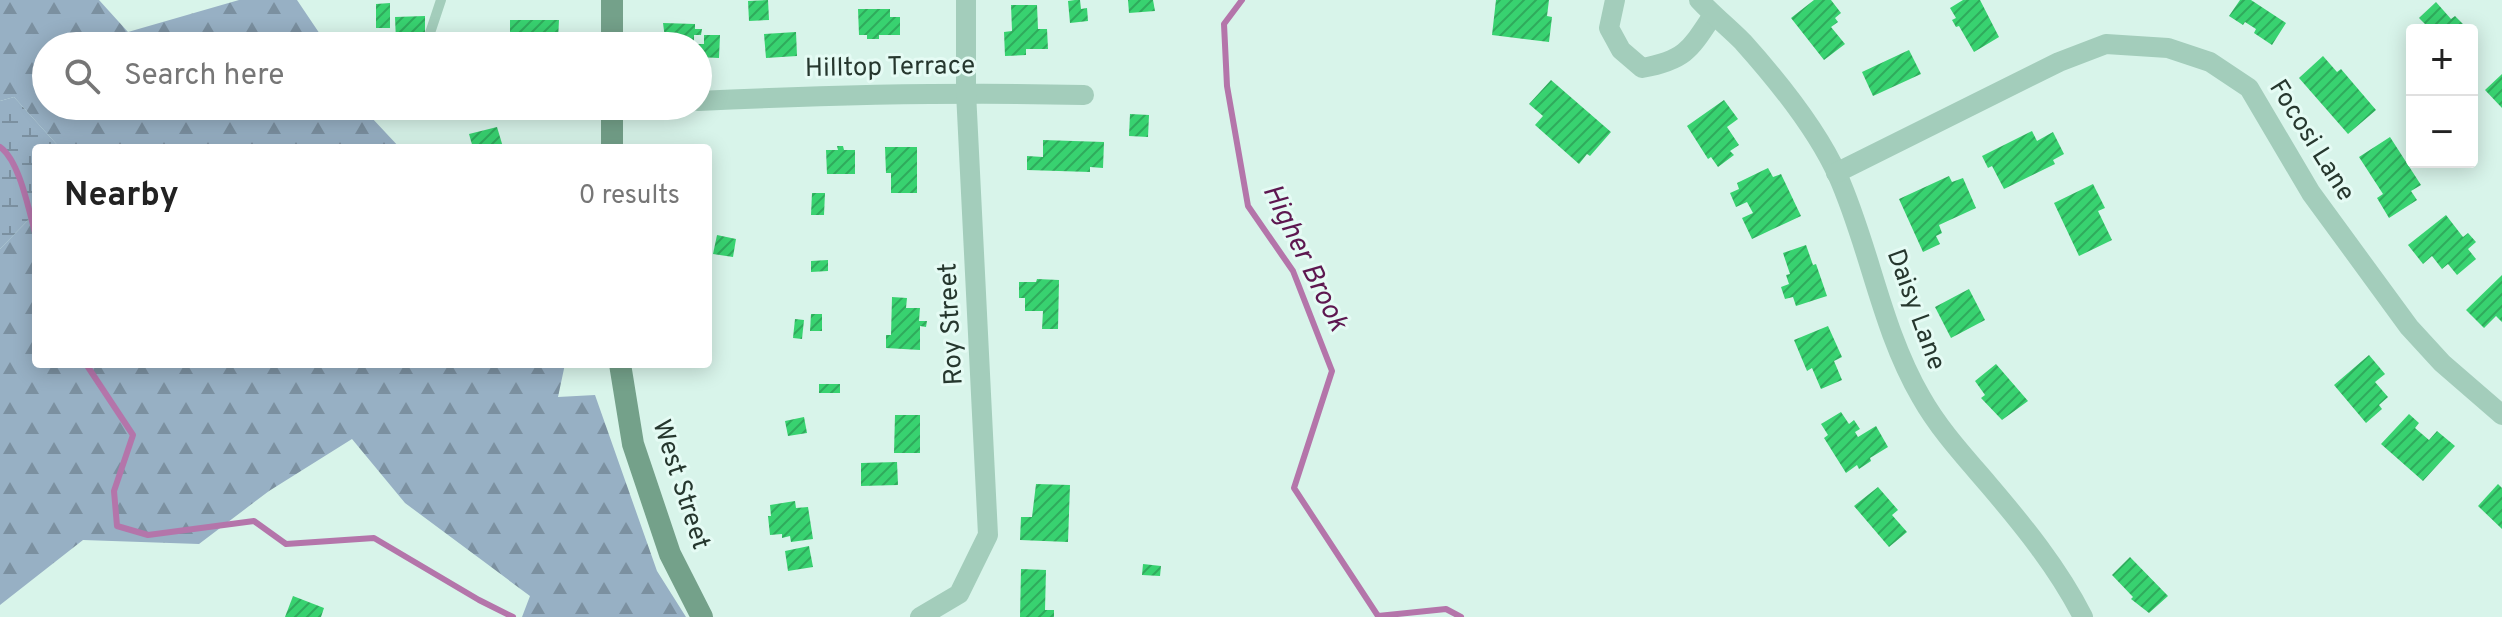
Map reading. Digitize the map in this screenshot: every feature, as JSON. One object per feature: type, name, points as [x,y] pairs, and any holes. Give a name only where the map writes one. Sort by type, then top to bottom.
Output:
[{"type":"main road","points":[[612,0],[612,32]]},
{"type":"main road","points":[[612,120],[612,144]]},
{"type":"main road","name":"West Street","points":[[621,368],[633,444],[670,554],[702,617]]},
{"type":"street","name":"Roy Street","points":[[931,614],[959,594],[988,535],[966,92],[966,0]]},
{"type":"street","name":"Daisy Lane","points":[[1615,0],[1609,28],[1621,50],[1642,68],[1669,63],[1693,46],[1706,8],[1742,42],[1806,121],[1836,173],[1859,226],[1878,298],[1899,353],[1920,395],[1936,423],[2018,519],[2070,592],[2083,617]]},
{"type":"street","name":"Focosi Lane","points":[[1836,173],[2059,62],[2106,44],[2168,48],[2210,62],[2249,88],[2311,193],[2409,327],[2442,363],[2502,415]]},
{"type":"street","name":"Hilltop Terrace","points":[[712,100],[966,92],[1084,95]]},
{"type":"lane","points":[[430,32],[441,0]]},
{"type":"green space","points":[[0,0],[99,0],[128,32],[32,32],[32,117],[14,97],[0,101]]},
{"type":"green space","points":[[239,0],[297,0],[319,32],[128,32]]},
{"type":"green space","points":[[14,97],[56,144],[32,144],[32,216],[0,249],[0,101]]},
{"type":"green space","points":[[35,120],[374,120],[396,144],[56,144]]},
{"type":"green space","points":[[32,216],[32,368],[564,368],[558,397],[595,395],[657,571],[686,617],[522,617],[530,596],[405,503],[352,439],[269,491],[199,544],[83,540],[0,605],[0,249]]},
{"type":"building","points":[[768,0],[769,20],[749,21],[748,1]]},
{"type":"building","points":[[1080,0],[1081,9],[1087,8],[1088,21],[1070,23],[1068,1]]},
{"type":"building","points":[[1128,0],[1153,0],[1155,11],[1129,13]]},
{"type":"building","points":[[1496,0],[1549,0],[1547,16],[1552,17],[1549,42],[1492,35]]},
{"type":"building","points":[[1814,0],[1831,0],[1841,13],[1835,18],[1838,22],[1831,27],[1845,44],[1824,60],[1791,18]]},
{"type":"building","points":[[1963,0],[1980,0],[1999,37],[1974,52],[1952,20],[1956,18],[1950,8]]},
{"type":"building","points":[[2240,0],[2251,0],[2286,23],[2272,45],[2254,33],[2256,29],[2229,16]]},
{"type":"building","points":[[2436,2],[2451,19],[2455,16],[2463,24],[2425,24],[2419,18]]},
{"type":"building","points":[[390,3],[390,28],[376,28],[376,4]]},
{"type":"building","points":[[1011,5],[1037,5],[1038,29],[1047,29],[1048,49],[1026,49],[1026,55],[1005,56],[1004,32],[1012,31]]},
{"type":"building","points":[[858,9],[890,9],[890,17],[900,17],[900,35],[879,35],[879,39],[867,39],[867,35],[859,35]]},
{"type":"building","points":[[425,16],[425,32],[396,32],[395,17]]},
{"type":"building","points":[[510,20],[559,20],[558,32],[510,32]]},
{"type":"building","points":[[663,23],[695,24],[695,29],[702,29],[702,32],[664,32]]},
{"type":"building","points":[[796,32],[797,56],[766,58],[764,34]]},
{"type":"building","points":[[712,35],[720,35],[719,58],[712,58]]},
{"type":"building","points":[[1909,50],[1921,74],[1873,96],[1862,72]]},
{"type":"building","points":[[2323,56],[2337,72],[2341,69],[2376,110],[2348,134],[2299,78]]},
{"type":"building","points":[[2502,74],[2502,108],[2485,90]]},
{"type":"building","points":[[1551,80],[1611,132],[1579,164],[1535,125],[1543,116],[1529,104]]},
{"type":"building","points":[[1724,100],[1738,119],[1727,127],[1739,145],[1730,151],[1734,155],[1718,167],[1711,157],[1708,159],[1687,126]]},
{"type":"building","points":[[1130,114],[1149,115],[1148,137],[1129,136]]},
{"type":"building","points":[[497,127],[502,144],[472,144],[469,134]]},
{"type":"building","points":[[2032,131],[2037,141],[2053,132],[2064,154],[2053,160],[2055,164],[2004,189],[1992,166],[1988,168],[1982,156]]},
{"type":"building","points":[[2390,137],[2406,162],[2406,168],[2410,168],[2421,185],[2411,191],[2417,200],[2389,218],[2377,198],[2383,194],[2359,157]]},
{"type":"building","points":[[1043,140],[1104,142],[1103,168],[1090,167],[1090,172],[1027,170],[1027,156],[1043,157]]},
{"type":"building","points":[[837,146],[855,150],[855,174],[827,174],[826,150],[838,150]]},
{"type":"building","points":[[885,147],[917,147],[917,193],[891,193],[891,173],[886,173]]},
{"type":"building","points":[[1768,168],[1773,177],[1781,174],[1801,216],[1752,239],[1742,218],[1753,213],[1747,202],[1736,207],[1730,193],[1739,189],[1737,183]]},
{"type":"building","points":[[1949,176],[1952,182],[1963,178],[1976,208],[1939,225],[1942,233],[1936,236],[1940,244],[1923,252],[1899,199]]},
{"type":"building","points":[[2093,184],[2105,208],[2098,211],[2112,240],[2079,256],[2054,203]]},
{"type":"building","points":[[812,193],[825,193],[824,215],[811,215]]},
{"type":"building","points":[[2446,215],[2463,237],[2468,233],[2476,242],[2468,249],[2476,259],[2457,275],[2448,264],[2442,269],[2432,256],[2423,264],[2408,245]]},
{"type":"building","points":[[717,235],[736,239],[733,257],[713,254]]},
{"type":"building","points":[[1806,245],[1827,296],[1796,306],[1793,297],[1785,299],[1781,287],[1789,284],[1786,275],[1790,274],[1783,253]]},
{"type":"building","points":[[828,260],[828,271],[811,272],[811,261]]},
{"type":"building","points":[[2502,275],[2502,322],[2496,316],[2484,328],[2466,310]]},
{"type":"building","points":[[1037,279],[1059,280],[1058,329],[1042,329],[1043,311],[1025,311],[1025,298],[1019,298],[1019,282],[1036,282]]},
{"type":"building","points":[[1969,289],[1985,320],[1951,338],[1935,307]]},
{"type":"building","points":[[892,297],[907,298],[906,308],[920,308],[919,321],[927,321],[926,327],[920,326],[920,350],[886,348],[886,335],[891,335]]},
{"type":"building","points":[[811,314],[822,314],[822,331],[810,331]]},
{"type":"building","points":[[795,319],[804,320],[802,339],[793,338]]},
{"type":"building","points":[[1828,326],[1842,357],[1834,361],[1842,380],[1821,389],[1812,368],[1807,371],[1794,340]]},
{"type":"building","points":[[2369,355],[2385,374],[2375,382],[2388,397],[2379,405],[2382,409],[2366,423],[2334,385]]},
{"type":"building","points":[[1996,364],[2028,401],[2002,420],[1981,398],[1985,395],[1975,381]]},
{"type":"building","points":[[819,384],[840,384],[840,393],[819,393]]},
{"type":"building","points":[[1841,412],[1849,424],[1854,420],[1860,429],[1855,432],[1858,437],[1876,426],[1888,447],[1859,469],[1857,465],[1846,473],[1824,438],[1828,435],[1821,424]]},
{"type":"building","points":[[2409,414],[2419,423],[2415,428],[2429,440],[2437,431],[2455,446],[2423,481],[2381,444]]},
{"type":"building","points":[[895,415],[920,415],[920,453],[894,453]]},
{"type":"building","points":[[804,417],[807,433],[788,436],[785,421]]},
{"type":"building","points":[[897,462],[898,485],[861,486],[861,463]]},
{"type":"building","points":[[1036,484],[1070,485],[1068,542],[1020,540],[1021,517],[1032,517]]},
{"type":"building","points":[[2498,484],[2502,488],[2502,529],[2478,506]]},
{"type":"building","points":[[1878,487],[1898,510],[1892,515],[1907,532],[1889,547],[1854,506]]},
{"type":"building","points":[[795,501],[796,508],[808,507],[813,539],[791,542],[790,536],[770,535],[770,505]]},
{"type":"building","points":[[809,546],[813,567],[788,571],[785,551]]},
{"type":"building","points":[[2130,557],[2168,596],[2149,613],[2131,599],[2133,597],[2112,575]]},
{"type":"building","points":[[1143,564],[1161,566],[1160,576],[1142,575]]},
{"type":"building","points":[[1021,569],[1046,570],[1045,610],[1054,610],[1054,617],[1020,617]]},
{"type":"building","points":[[293,596],[324,608],[321,617],[285,617]]},
{"type":"waterway","name":"Higher Brook","points":[[1242,0],[1224,24],[1227,86],[1248,206],[1293,271],[1332,371],[1294,488],[1378,616],[1446,609],[1461,617]]},
{"type":"waterway","name":"Higher Brook","points":[[0,147],[13,163],[32,220]]},
{"type":"waterway","name":"Higher Brook","points":[[89,368],[133,435],[114,491],[117,526],[148,535],[254,521],[286,544],[374,538],[513,617]]}]
